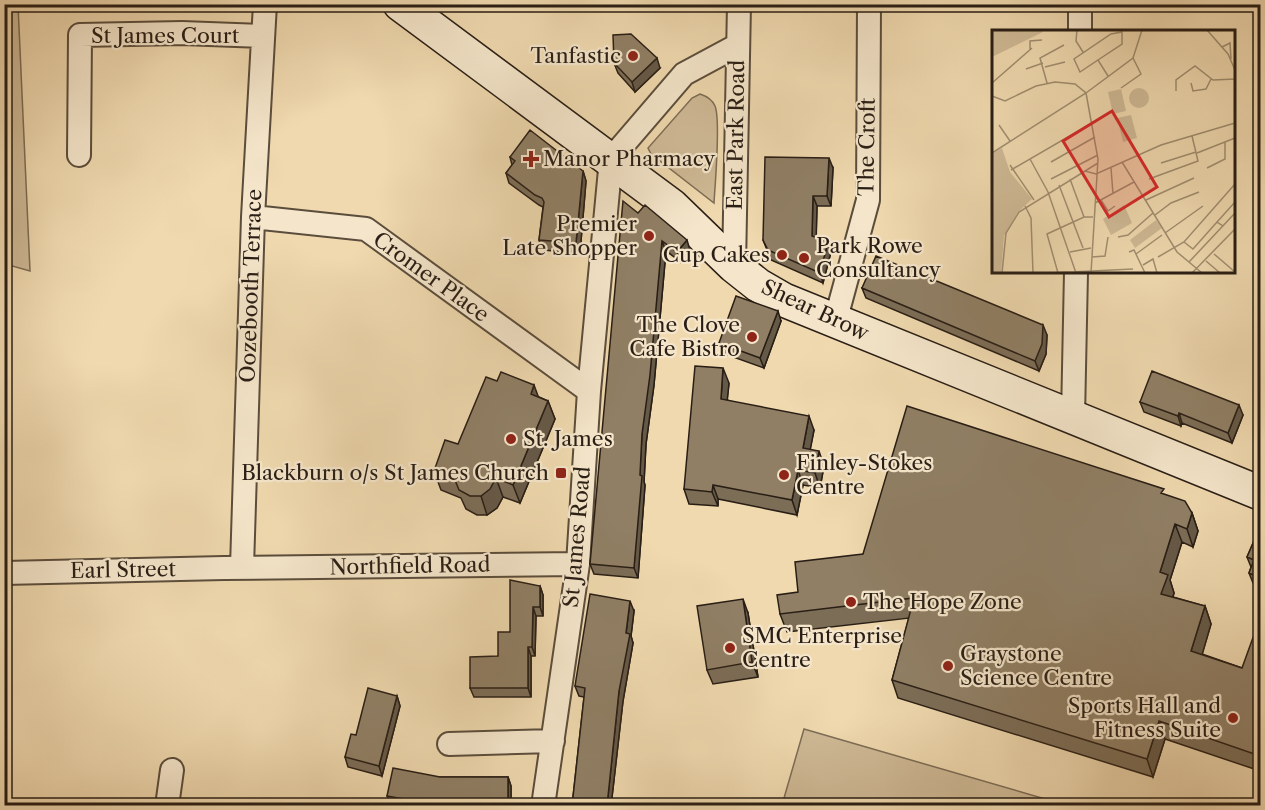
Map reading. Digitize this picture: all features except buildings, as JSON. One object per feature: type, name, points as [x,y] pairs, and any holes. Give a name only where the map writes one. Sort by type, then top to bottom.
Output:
[{"type":"main road","name":"Shear Brow","points":[[400,4],[672,206],[734,266],[758,285],[784,300],[1260,493]]},
{"type":"street","name":"Oozebooth Terrace","points":[[242,567],[253,217],[265,4]]},
{"type":"street","name":"East Park Road","points":[[734,266],[739,4]]},
{"type":"street","name":"The Croft","points":[[835,322],[868,200],[869,4]]},
{"type":"street","points":[[1080,4],[1080,30]]},
{"type":"street","name":"St James Court","points":[[79,155],[80,35],[182,33],[263,36]]},
{"type":"street","points":[[611,159],[684,74],[738,45]]},
{"type":"street","name":"St James Road","points":[[543,806],[578,564],[589,391],[611,159]]},
{"type":"street","name":"Cromer Place","points":[[253,217],[366,229],[589,391]]},
{"type":"street","points":[[1073,417],[1076,273]]},
{"type":"street","name":"Northfield Road","points":[[242,567],[578,564]]},
{"type":"street","name":"Earl Street","points":[[4,573],[242,567]]},
{"type":"street","points":[[449,744],[553,741]]},
{"type":"street","points":[[167,806],[172,770]]},
{"type":"shaded area","points":[[4,5],[18,5],[30,271],[5,264]]},
{"type":"shaded area","points":[[700,94],[712,101],[717,113],[718,138],[714,203],[651,154],[648,148],[692,98]]},
{"type":"shaded area","points":[[804,729],[1066,805],[782,805]]},
{"type":"place","name":"Tanfastic","points":[[633,56]]},
{"type":"place","name":"Manor Pharmacy","points":[[531,159]]},
{"type":"place","name":"Premier Late Shopper","points":[[649,236]]},
{"type":"place","name":"Cup Cakes","points":[[782,255]]},
{"type":"place","name":"Park Rowe Consultancy","points":[[804,258]]},
{"type":"place","name":"The Clove Cafe Bistro","points":[[752,337]]},
{"type":"place","name":"St. James","points":[[511,439]]},
{"type":"place","name":"Blackburn o/s St James Church","points":[[561,473]]},
{"type":"place","name":"Finley-Stokes Centre","points":[[784,475]]},
{"type":"place","name":"The Hope Zone","points":[[851,602]]},
{"type":"place","name":"SMC Enterprise Centre","points":[[730,648]]},
{"type":"place","name":"Graystone Science Centre","points":[[948,666]]},
{"type":"place","name":"Sports Hall and Fitness Suite","points":[[1233,718]]}]
